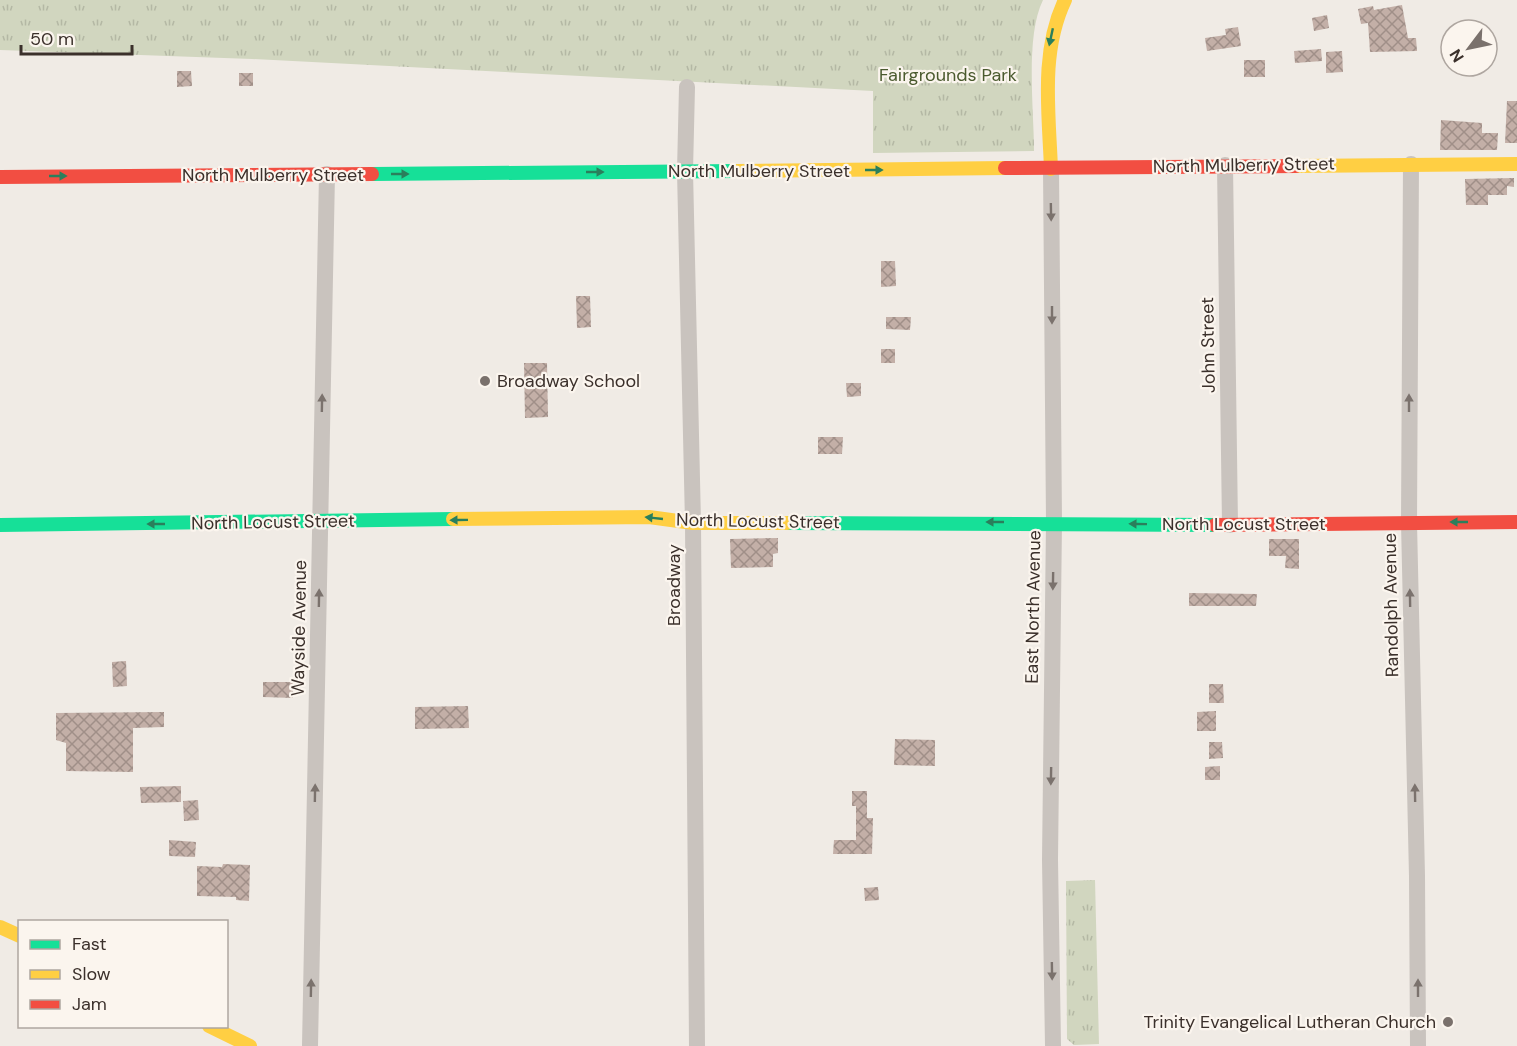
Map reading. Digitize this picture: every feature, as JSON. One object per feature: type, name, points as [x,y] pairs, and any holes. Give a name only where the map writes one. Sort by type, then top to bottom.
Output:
[{"type":"street","points":[[1051,168],[1048,52],[1056,14],[1065,0]]},
{"type":"street","name":"Broadway","points":[[687,87],[685,171],[693,523],[698,1046]]},
{"type":"street","name":"Randolph Avenue","points":[[1411,164],[1408,522],[1417,864],[1418,1046]]},
{"type":"street","name":"North Mulberry Street","points":[[0,177],[1517,164]]},
{"type":"street","name":"John Street","points":[[1225,165],[1230,525]]},
{"type":"street","name":"East North Avenue","points":[[1051,168],[1054,522],[1050,860],[1053,1046]]},
{"type":"street","name":"Wayside Avenue","points":[[309,1046],[327,174]]},
{"type":"street","name":"North Locust Street","points":[[0,525],[649,517],[693,523],[1054,522],[1230,525],[1517,522]]},
{"type":"street","points":[[0,927],[18,935]]},
{"type":"street","points":[[213,1028],[250,1046]]},
{"type":"green space","name":"Fairgrounds Park","points":[[0,0],[1043,0],[1037,15],[1032,53],[1034,151],[873,153],[873,91],[252,59],[0,50]]},
{"type":"green space","points":[[1095,880],[1099,1044],[1074,1045],[1067,1039],[1066,881]]},
{"type":"building","points":[[1402,5],[1408,38],[1416,38],[1417,51],[1370,52],[1368,23],[1361,24],[1358,9],[1373,6],[1374,10]]},
{"type":"building","points":[[1327,15],[1329,28],[1314,31],[1312,18]]},
{"type":"building","points":[[1238,27],[1241,46],[1207,51],[1205,38],[1226,35],[1225,29]]},
{"type":"building","points":[[1321,49],[1322,61],[1295,63],[1294,51]]},
{"type":"building","points":[[1342,51],[1343,72],[1326,73],[1326,52]]},
{"type":"building","points":[[1244,60],[1265,60],[1265,77],[1244,77]]},
{"type":"building","points":[[177,71],[191,71],[192,86],[177,87]]},
{"type":"building","points":[[239,73],[253,73],[253,86],[239,86]]},
{"type":"building","points":[[1507,101],[1517,101],[1517,143],[1505,143]]},
{"type":"building","points":[[1441,120],[1482,123],[1482,133],[1498,133],[1497,150],[1440,150]]},
{"type":"building","points":[[1514,178],[1514,187],[1507,186],[1507,195],[1488,195],[1488,205],[1466,205],[1465,179]]},
{"type":"building","points":[[881,261],[895,261],[896,286],[881,287]]},
{"type":"building","points":[[576,296],[590,296],[591,327],[577,328]]},
{"type":"building","points":[[886,317],[911,317],[910,330],[886,329]]},
{"type":"building","points":[[881,349],[895,349],[895,363],[881,363]]},
{"type":"building","points":[[524,363],[547,363],[548,417],[525,418]]},
{"type":"building","points":[[846,383],[861,383],[861,396],[847,397]]},
{"type":"building","points":[[818,437],[843,437],[842,454],[818,454]]},
{"type":"building","points":[[778,538],[778,553],[773,554],[773,567],[731,568],[730,539]]},
{"type":"building","points":[[1269,539],[1299,539],[1299,569],[1285,568],[1286,556],[1269,556]]},
{"type":"building","points":[[1189,593],[1257,594],[1256,606],[1189,606]]},
{"type":"building","points":[[126,661],[127,686],[113,687],[112,662]]},
{"type":"building","points":[[263,682],[293,682],[293,698],[263,697]]},
{"type":"building","points":[[1209,684],[1223,684],[1224,703],[1209,703]]},
{"type":"building","points":[[468,706],[469,728],[415,729],[415,707]]},
{"type":"building","points":[[1216,711],[1216,731],[1197,731],[1197,712]]},
{"type":"building","points":[[164,712],[164,727],[133,728],[133,772],[66,771],[66,743],[56,740],[56,713]]},
{"type":"building","points":[[895,739],[935,740],[935,766],[894,765]]},
{"type":"building","points":[[1209,742],[1222,742],[1223,758],[1209,759]]},
{"type":"building","points":[[1220,766],[1220,780],[1205,780],[1205,767]]},
{"type":"building","points":[[181,786],[181,802],[141,803],[140,787]]},
{"type":"building","points":[[852,791],[867,791],[867,818],[873,818],[872,854],[833,854],[834,840],[856,840],[856,806],[852,806]]},
{"type":"building","points":[[198,800],[199,820],[184,821],[183,801]]},
{"type":"building","points":[[169,840],[196,842],[195,857],[169,856]]},
{"type":"building","points":[[223,864],[250,865],[249,901],[236,900],[236,897],[197,896],[197,866],[222,867]]},
{"type":"building","points":[[878,887],[879,900],[865,901],[864,888]]},
{"type":"traffic: fast","points":[[372,174],[737,171]]},
{"type":"traffic: fast","points":[[0,525],[453,519]]},
{"type":"traffic: fast","points":[[787,523],[1215,525]]},
{"type":"traffic: slow","points":[[1051,169],[1048,105],[1049,62],[1057,20],[1065,0]]},
{"type":"traffic: slow","points":[[1296,166],[1517,164]]},
{"type":"traffic: slow","points":[[737,171],[1005,168]]},
{"type":"traffic: slow","points":[[453,519],[649,517],[693,523],[787,523]]},
{"type":"traffic: slow","points":[[0,927],[18,935]]},
{"type":"traffic: slow","points":[[213,1028],[250,1046]]},
{"type":"traffic: jam","points":[[1005,168],[1296,166]]},
{"type":"traffic: jam","points":[[0,177],[372,174]]},
{"type":"traffic: jam","points":[[1215,525],[1517,522]]},
{"type":"place","name":"Broadway School","points":[[485,381]]},
{"type":"place","name":"Trinity Evangelical Lutheran Church","points":[[1448,1022]]}]
